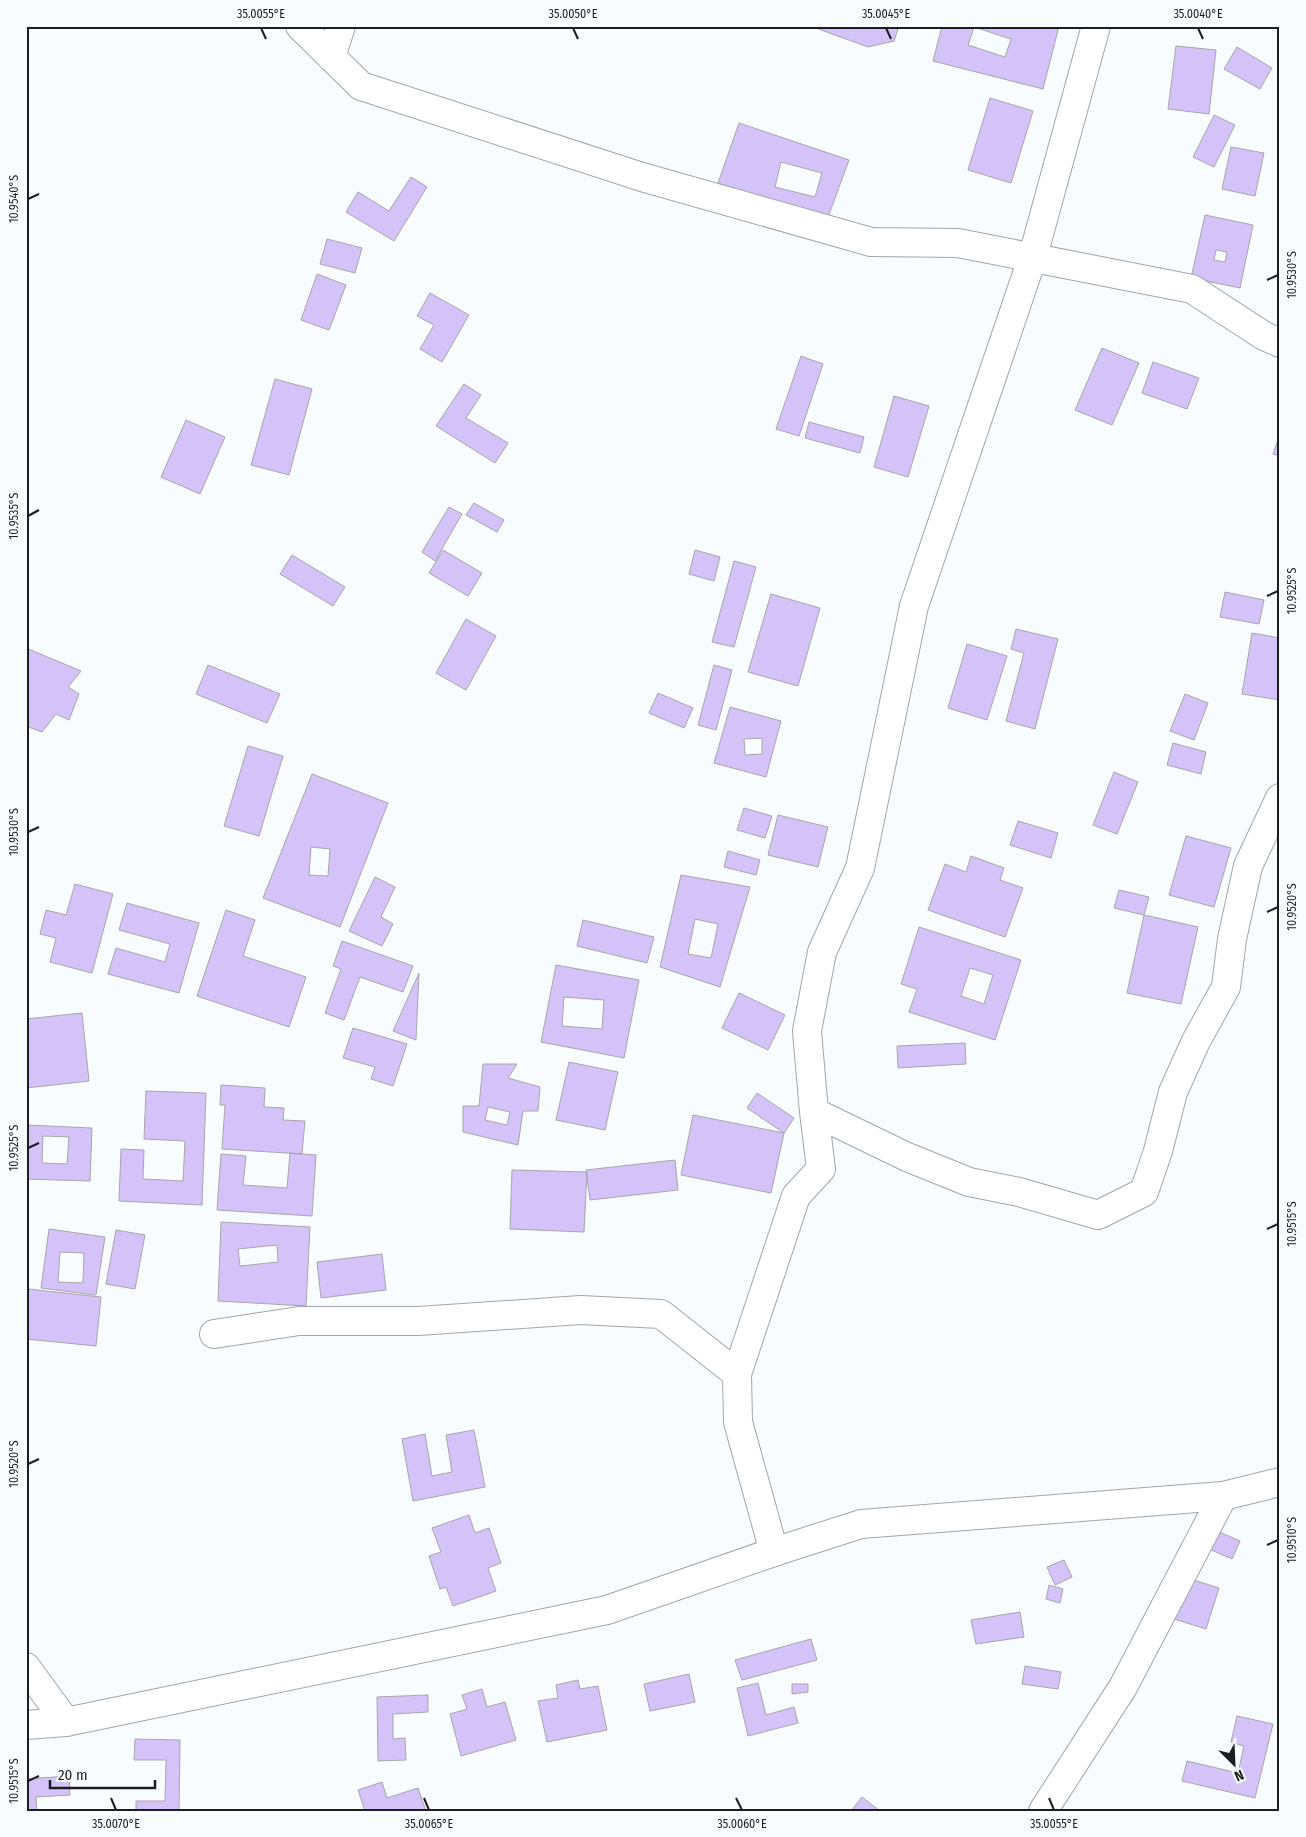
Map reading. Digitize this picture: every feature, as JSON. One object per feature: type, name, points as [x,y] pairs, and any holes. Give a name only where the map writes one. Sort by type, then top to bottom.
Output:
[{"type":"street","points":[[300,26],[361,86],[642,178],[871,242],[958,243],[1033,256],[1192,289],[1264,336],[1280,343]]},
{"type":"street","points":[[331,57],[342,26]]},
{"type":"street","points":[[774,1552],[738,1422],[737,1374],[796,1196],[821,1168],[807,1031],[822,952],[860,868],[914,606],[1033,256],[1096,26]]},
{"type":"street","points":[[814,1112],[907,1157],[969,1182],[1019,1192],[1098,1215],[1144,1192],[1158,1151],[1173,1092],[1196,1041],[1226,987],[1232,939],[1248,866],[1280,798]]},
{"type":"street","points":[[214,1334],[299,1321],[418,1321],[581,1310],[661,1314],[737,1374]]},
{"type":"street","points":[[26,1725],[66,1722],[607,1610],[860,1524],[1223,1496],[1280,1482]]},
{"type":"street","points":[[1043,1811],[1123,1687],[1223,1496]]},
{"type":"street","points":[[26,1667],[66,1722]]},
{"type":"building","points":[[810,26],[899,26],[894,41],[868,47]]},
{"type":"building","points":[[942,26],[1059,26],[1043,89],[933,61]],"holes":[[[974,27],[1011,39],[1005,57],[968,45]]]},
{"type":"building","points":[[1176,46],[1216,50],[1209,114],[1168,109]]},
{"type":"building","points":[[1237,47],[1272,68],[1260,89],[1224,69]]},
{"type":"building","points":[[990,98],[1033,111],[1011,183],[968,170]]},
{"type":"building","points":[[1214,115],[1235,125],[1214,167],[1193,157]]},
{"type":"building","points":[[739,123],[849,160],[827,220],[718,183]],"holes":[[[781,162],[822,173],[815,197],[775,187]]]},
{"type":"building","points":[[1231,147],[1264,153],[1255,196],[1222,189]]},
{"type":"building","points":[[411,177],[427,187],[394,241],[346,212],[358,192],[389,211]]},
{"type":"building","points":[[1205,215],[1253,225],[1240,288],[1191,278]],"holes":[[[1216,250],[1227,252],[1225,262],[1214,260]]]},
{"type":"building","points":[[327,239],[362,248],[355,273],[320,264]]},
{"type":"building","points":[[317,274],[346,285],[329,330],[301,320]]},
{"type":"building","points":[[430,293],[469,315],[442,362],[420,349],[434,325],[417,316]]},
{"type":"building","points":[[1102,348],[1139,363],[1112,425],[1075,410]]},
{"type":"building","points":[[801,356],[823,364],[799,436],[776,429]]},
{"type":"building","points":[[1153,362],[1199,378],[1187,409],[1142,393]]},
{"type":"building","points":[[275,379],[312,389],[289,475],[251,465]]},
{"type":"building","points":[[464,384],[481,395],[466,418],[508,443],[495,463],[436,426]]},
{"type":"building","points":[[894,396],[929,406],[908,477],[874,467]]},
{"type":"building","points":[[186,420],[225,437],[200,494],[161,477]]},
{"type":"building","points":[[809,422],[864,437],[860,453],[805,438]]},
{"type":"building","points":[[1280,434],[1280,456],[1273,454]]},
{"type":"building","points":[[474,503],[504,520],[497,532],[466,515]]},
{"type":"building","points":[[449,507],[462,514],[435,561],[422,552]]},
{"type":"building","points":[[443,550],[482,573],[468,596],[429,573]]},
{"type":"building","points":[[695,550],[720,557],[714,581],[689,574]]},
{"type":"building","points":[[292,555],[345,587],[333,606],[280,574]]},
{"type":"building","points":[[734,561],[756,567],[734,647],[712,642]]},
{"type":"building","points":[[1225,592],[1264,600],[1259,624],[1220,617]]},
{"type":"building","points":[[771,594],[820,608],[798,686],[748,672]]},
{"type":"building","points":[[466,619],[496,636],[466,690],[436,673]]},
{"type":"building","points":[[1016,629],[1058,639],[1035,729],[1006,721],[1024,653],[1011,649]]},
{"type":"building","points":[[1252,633],[1280,638],[1280,700],[1242,694]]},
{"type":"building","points":[[967,644],[1007,656],[987,720],[948,708]]},
{"type":"building","points":[[26,648],[81,671],[68,687],[79,694],[69,720],[56,714],[42,732],[26,726]]},
{"type":"building","points":[[208,665],[280,694],[267,723],[196,694]]},
{"type":"building","points":[[714,665],[732,670],[716,730],[698,725]]},
{"type":"building","points":[[658,693],[693,708],[684,728],[649,713]]},
{"type":"building","points":[[1185,694],[1208,703],[1194,740],[1170,731]]},
{"type":"building","points":[[730,707],[781,721],[766,777],[714,763]],"holes":[[[762,738],[762,754],[745,755],[744,739]]]},
{"type":"building","points":[[1173,743],[1206,752],[1201,774],[1167,765]]},
{"type":"building","points":[[248,746],[283,756],[259,836],[224,826]]},
{"type":"building","points":[[1114,772],[1138,782],[1117,834],[1093,825]]},
{"type":"building","points":[[312,774],[388,803],[340,927],[263,898]],"holes":[[[311,847],[330,849],[328,876],[309,875]]]},
{"type":"building","points":[[744,808],[772,816],[765,838],[737,830]]},
{"type":"building","points":[[778,815],[828,827],[818,867],[768,855]]},
{"type":"building","points":[[1018,821],[1058,833],[1051,858],[1010,845]]},
{"type":"building","points":[[1186,836],[1231,848],[1214,907],[1169,895]]},
{"type":"building","points":[[728,851],[760,860],[756,875],[724,867]]},
{"type":"building","points":[[971,856],[1004,868],[1000,880],[1023,888],[1005,937],[928,910],[945,864],[966,872]]},
{"type":"building","points":[[681,875],[750,887],[720,987],[660,967]],"holes":[[[695,919],[718,924],[711,958],[688,954]]]},
{"type":"building","points":[[375,877],[395,887],[381,917],[393,924],[382,946],[349,931]]},
{"type":"building","points":[[75,884],[113,894],[92,973],[50,962],[56,938],[40,934],[46,910],[66,915]]},
{"type":"building","points":[[1119,890],[1149,897],[1144,915],[1114,908]]},
{"type":"building","points":[[127,903],[199,923],[179,993],[108,974],[116,948],[165,962],[170,944],[119,930]]},
{"type":"building","points":[[226,910],[255,920],[243,956],[306,977],[289,1027],[197,996]]},
{"type":"building","points":[[1144,915],[1198,927],[1181,1004],[1127,993]]},
{"type":"building","points":[[583,920],[654,937],[647,963],[577,946]]},
{"type":"building","points":[[919,927],[1021,960],[995,1040],[909,1012],[917,989],[901,984]],"holes":[[[970,968],[993,975],[984,1004],[961,996]]]},
{"type":"building","points":[[342,941],[413,966],[403,992],[360,977],[344,1020],[325,1013],[341,969],[333,966]]},
{"type":"building","points":[[556,965],[639,980],[624,1058],[541,1042]],"holes":[[[564,997],[604,1000],[602,1029],[562,1026]]]},
{"type":"building","points":[[419,973],[416,1040],[393,1031]]},
{"type":"building","points":[[739,993],[785,1015],[768,1050],[722,1028]]},
{"type":"building","points":[[82,1013],[89,1081],[26,1088],[26,1019]]},
{"type":"building","points":[[353,1028],[407,1044],[393,1086],[371,1079],[375,1067],[343,1058]]},
{"type":"building","points":[[965,1043],[966,1064],[898,1068],[897,1046]]},
{"type":"building","points":[[569,1062],[618,1072],[605,1130],[556,1120]]},
{"type":"building","points":[[483,1064],[517,1064],[508,1078],[540,1087],[538,1111],[523,1111],[518,1145],[463,1132],[463,1106],[479,1106]],"holes":[[[488,1107],[510,1112],[507,1125],[485,1120]]]},
{"type":"building","points":[[221,1085],[265,1088],[264,1107],[284,1108],[283,1120],[305,1121],[302,1154],[222,1149],[225,1105],[220,1105]]},
{"type":"building","points":[[146,1091],[206,1093],[202,1205],[119,1201],[121,1149],[144,1150],[143,1179],[183,1181],[185,1141],[144,1139]]},
{"type":"building","points":[[757,1093],[794,1118],[784,1133],[747,1108]]},
{"type":"building","points":[[693,1115],[784,1133],[771,1193],[681,1175]]},
{"type":"building","points":[[26,1125],[92,1128],[90,1181],[26,1179]],"holes":[[[43,1136],[69,1137],[67,1164],[42,1163]]]},
{"type":"building","points":[[290,1153],[316,1155],[312,1216],[217,1210],[221,1154],[246,1156],[243,1185],[287,1188]]},
{"type":"building","points":[[675,1160],[678,1190],[590,1200],[586,1170]]},
{"type":"building","points":[[512,1170],[587,1172],[584,1232],[510,1229]]},
{"type":"building","points":[[221,1222],[310,1227],[306,1306],[218,1301]],"holes":[[[277,1245],[278,1262],[240,1266],[238,1249]]]},
{"type":"building","points":[[49,1229],[105,1237],[96,1295],[41,1288]],"holes":[[[60,1252],[84,1253],[83,1283],[58,1282]]]},
{"type":"building","points":[[116,1230],[145,1235],[135,1289],[106,1284]]},
{"type":"building","points":[[382,1254],[386,1290],[321,1298],[317,1262]]},
{"type":"building","points":[[29,1289],[101,1297],[96,1346],[26,1339],[26,1313]]},
{"type":"building","points":[[474,1430],[485,1487],[413,1501],[402,1439],[425,1434],[432,1476],[452,1472],[446,1435]]},
{"type":"building","points":[[469,1515],[475,1533],[489,1528],[501,1563],[488,1568],[496,1591],[453,1606],[446,1587],[440,1589],[429,1556],[441,1552],[432,1528]]},
{"type":"building","points":[[1217,1531],[1240,1541],[1232,1559],[1209,1549]]},
{"type":"building","points":[[1064,1560],[1072,1577],[1055,1585],[1047,1567]]},
{"type":"building","points":[[1184,1577],[1219,1588],[1206,1629],[1171,1618]]},
{"type":"building","points":[[1049,1585],[1063,1589],[1060,1603],[1046,1599]]},
{"type":"building","points":[[1020,1612],[1024,1637],[976,1644],[971,1620]]},
{"type":"building","points":[[811,1639],[817,1660],[742,1680],[735,1660]]},
{"type":"building","points":[[1025,1666],[1061,1672],[1058,1689],[1022,1684]]},
{"type":"building","points":[[689,1674],[695,1702],[650,1711],[644,1684]]},
{"type":"building","points":[[578,1680],[580,1689],[598,1686],[607,1730],[547,1742],[538,1701],[558,1698],[556,1685]]},
{"type":"building","points":[[758,1683],[766,1715],[794,1707],[798,1723],[748,1736],[737,1688]]},
{"type":"building","points":[[792,1684],[808,1684],[808,1692],[792,1694]]},
{"type":"building","points":[[482,1689],[487,1707],[505,1702],[516,1740],[461,1756],[450,1714],[467,1709],[462,1695]]},
{"type":"building","points":[[428,1695],[428,1712],[393,1714],[393,1739],[405,1738],[406,1760],[378,1761],[377,1697]]},
{"type":"building","points":[[1237,1716],[1273,1724],[1255,1798],[1182,1781],[1187,1761],[1238,1773],[1244,1746],[1231,1742]]},
{"type":"building","points":[[135,1739],[180,1740],[179,1811],[136,1811],[136,1801],[165,1801],[166,1760],[134,1760]]},
{"type":"building","points":[[69,1776],[70,1795],[36,1797],[37,1811],[26,1811],[26,1779]]},
{"type":"building","points":[[382,1782],[387,1798],[418,1788],[426,1811],[365,1811],[358,1790]]},
{"type":"building","points":[[862,1797],[880,1811],[851,1811]]}]
